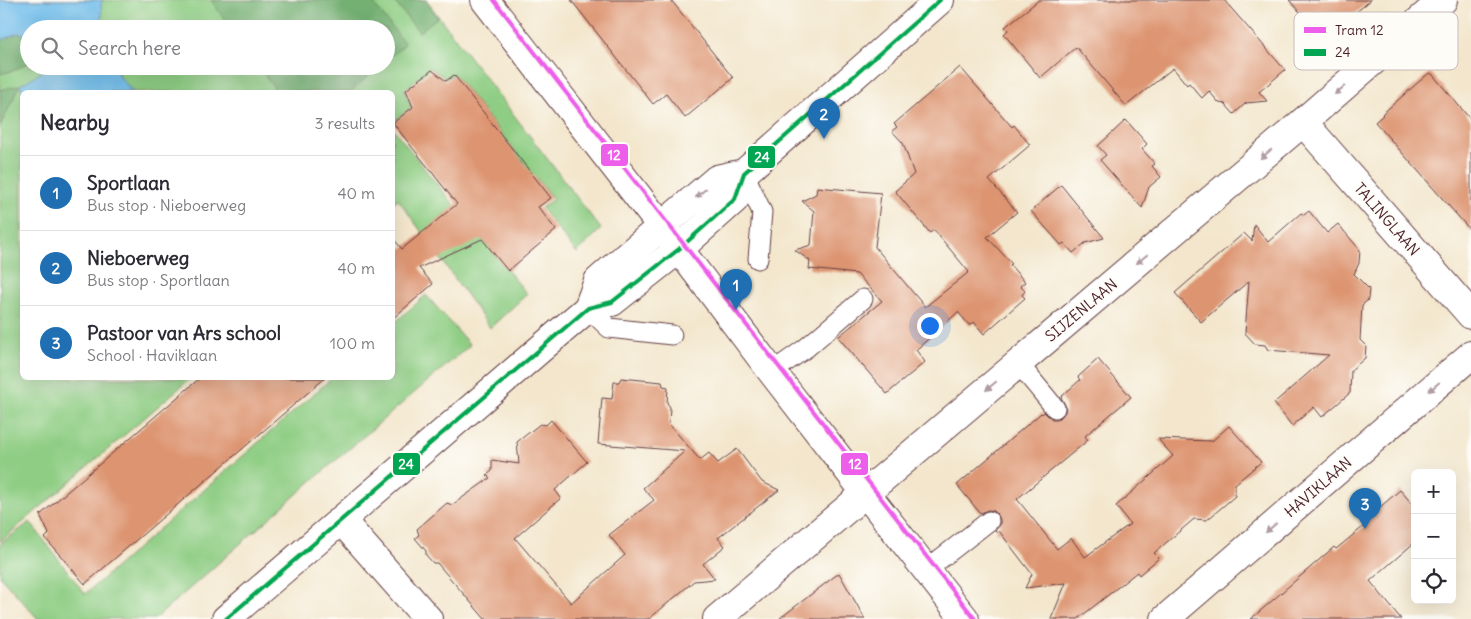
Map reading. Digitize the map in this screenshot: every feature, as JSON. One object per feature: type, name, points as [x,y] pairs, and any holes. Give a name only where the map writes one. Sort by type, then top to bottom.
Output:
[{"type":"street","points":[[485,0],[680,249],[772,372],[965,619]]},
{"type":"street","points":[[588,308],[598,281],[717,179],[744,173],[940,0]]},
{"type":"street","name":"SIJZENLAAN","points":[[1429,12],[1443,0]]},
{"type":"street","name":"SIJZENLAAN","points":[[717,619],[1363,70]]},
{"type":"street","name":"TALINGLAAN","points":[[1303,122],[1471,315]]},
{"type":"street","points":[[226,619],[588,308],[612,302],[680,249],[735,199],[744,173]]},
{"type":"street","name":"HAVIKLAAN","points":[[1165,619],[1471,355]]},
{"type":"street","points":[[341,520],[428,619]]},
{"type":"lane","points":[[744,173],[762,212],[758,259]]},
{"type":"lane","points":[[772,372],[806,348],[863,298]]},
{"type":"lane","points":[[588,308],[609,328],[672,335]]},
{"type":"lane","points":[[1018,363],[1055,408]]},
{"type":"lane","points":[[926,570],[989,520]]},
{"type":"green space","points":[[0,0],[426,0],[601,229],[577,253],[541,208],[553,199],[454,74],[446,79],[431,68],[404,90],[411,107],[395,120],[395,90],[20,90],[20,380],[189,380],[0,542]]},
{"type":"green space","points":[[211,0],[371,0],[386,20],[225,20]]},
{"type":"green space","points":[[393,0],[426,0],[438,17],[419,32]]},
{"type":"green space","points":[[395,31],[405,44],[395,53]]},
{"type":"green space","points":[[17,33],[20,34],[20,67],[0,74],[0,41]]},
{"type":"green space","points":[[265,75],[370,75],[352,90],[276,90]]},
{"type":"green space","points":[[20,85],[0,126],[0,90]]},
{"type":"green space","points":[[395,131],[527,294],[490,328],[398,199],[395,201]]},
{"type":"green space","points":[[426,295],[470,345],[155,619],[38,619],[0,576],[0,544],[30,522],[85,594],[330,380],[395,380],[395,322]]},
{"type":"water","points":[[0,0],[103,0],[101,4],[102,17],[98,20],[20,20],[20,34],[17,33],[0,41]]},
{"type":"water","points":[[37,75],[118,75],[131,90],[22,90],[20,85]]},
{"type":"building","points":[[571,0],[671,0],[733,78],[685,118],[666,94],[653,104]]},
{"type":"building","points":[[1039,0],[1224,0],[1285,70],[1259,92],[1267,101],[1246,103],[1234,114],[1225,104],[1219,103],[1209,91],[1202,98],[1189,83],[1187,85],[1173,68],[1126,106],[1076,47],[1040,78],[1004,34],[1008,30],[1005,27]]},
{"type":"building","points":[[1289,0],[1371,0],[1356,12],[1300,12]]},
{"type":"building","points":[[960,67],[1030,145],[989,180],[1017,212],[987,237],[1012,264],[1010,265],[1025,282],[1020,286],[1025,291],[1022,295],[1025,298],[984,334],[974,322],[970,326],[958,312],[916,350],[925,362],[887,394],[838,337],[882,301],[857,274],[809,269],[810,261],[795,250],[811,245],[814,211],[802,201],[816,194],[817,187],[881,193],[875,247],[925,307],[969,272],[934,230],[930,233],[895,191],[914,174],[903,143],[892,131],[897,127],[894,124]]},
{"type":"building","points":[[432,70],[446,81],[454,75],[551,198],[538,207],[556,230],[508,271],[482,239],[419,268],[433,284],[395,316],[395,241],[402,249],[457,204],[395,126],[395,121],[413,107],[406,90]]},
{"type":"building","points":[[1429,73],[1432,74],[1471,120],[1471,231],[1375,122]]},
{"type":"building","points":[[1126,120],[1147,144],[1142,149],[1155,164],[1152,166],[1161,177],[1149,187],[1142,208],[1100,160],[1106,155],[1098,146]]},
{"type":"building","points":[[1061,185],[1104,238],[1085,243],[1073,253],[1064,243],[1061,245],[1031,211]]},
{"type":"building","points":[[1309,211],[1327,233],[1338,224],[1360,250],[1359,263],[1354,274],[1369,289],[1368,300],[1362,305],[1360,340],[1366,346],[1365,358],[1351,370],[1350,393],[1322,417],[1314,407],[1292,426],[1274,403],[1329,355],[1268,350],[1265,345],[1255,344],[1245,333],[1249,281],[1201,322],[1175,293],[1244,233],[1252,241],[1254,224],[1268,242],[1301,213],[1304,215]]},
{"type":"building","points":[[1098,359],[1131,397],[1085,436],[1088,440],[1017,499],[1057,549],[1071,538],[1085,557],[1130,524],[1116,506],[1173,456],[1158,439],[1212,441],[1229,426],[1261,462],[1235,484],[1235,496],[1207,520],[1194,519],[1154,553],[1159,558],[1139,575],[1137,572],[1078,619],[1051,619],[1066,583],[1025,588],[1032,574],[999,531],[997,533],[995,531],[1000,525],[998,515],[994,511],[988,510],[980,513],[957,485],[1041,413],[1044,412],[1052,419],[1062,416],[1066,407],[1061,397],[1080,380],[1078,377]]},
{"type":"building","points":[[621,378],[662,382],[663,386],[668,387],[669,424],[700,460],[709,453],[718,463],[737,449],[762,482],[779,490],[718,538],[725,546],[703,564],[715,579],[694,581],[649,619],[485,619],[437,563],[433,563],[426,555],[426,551],[415,538],[419,535],[417,529],[447,503],[452,505],[490,478],[487,475],[492,471],[492,460],[519,464],[517,442],[540,424],[546,425],[551,420],[587,462],[555,490],[561,498],[515,538],[571,603],[625,555],[609,535],[654,500],[643,488],[685,451],[598,444],[602,398],[612,399],[614,382],[619,382]]},
{"type":"building","points":[[198,380],[323,380],[85,584],[45,538],[49,534],[40,515]]},
{"type":"building","points":[[1400,490],[1411,502],[1411,545],[1370,581],[1401,619],[1251,619],[1334,547],[1336,549],[1369,522],[1366,519]]},
{"type":"building","points":[[839,573],[865,619],[779,619]]},
{"type":"tram line","name":"12","points":[[494,0],[975,619]]},
{"type":"transit line","name":"24","points":[[226,619],[588,308],[612,302],[679,249],[735,199],[744,173],[940,0]]},
{"type":"place","name":"Nieboerweg","points":[[824,139]]},
{"type":"place","name":"Sportlaan","points":[[736,310]]},
{"type":"place","name":"Pastoor van Ars school","points":[[1365,529]]}]
